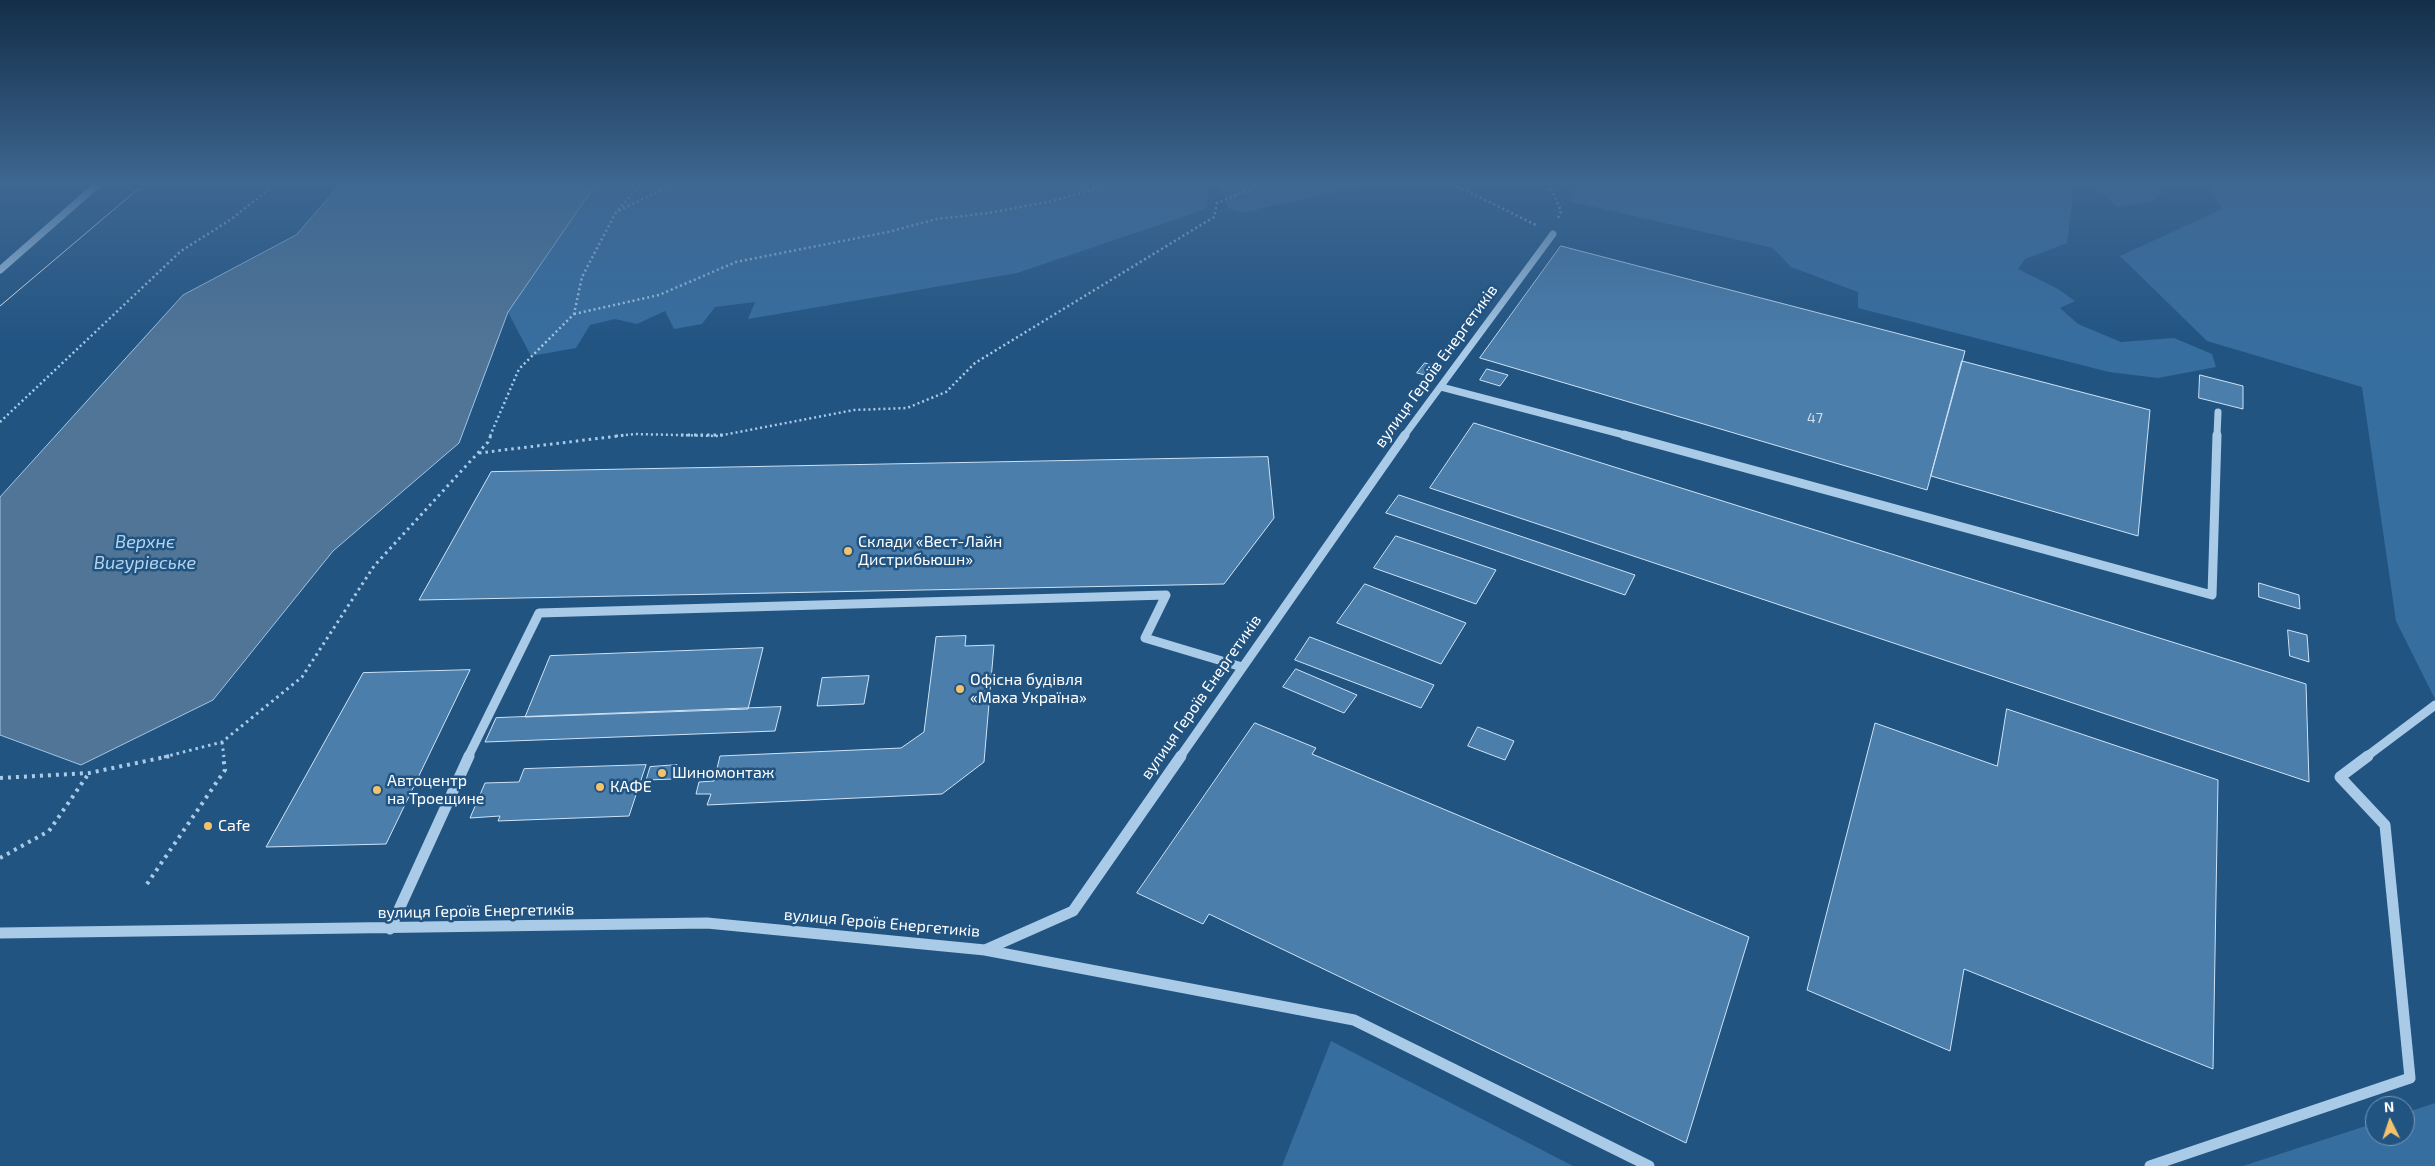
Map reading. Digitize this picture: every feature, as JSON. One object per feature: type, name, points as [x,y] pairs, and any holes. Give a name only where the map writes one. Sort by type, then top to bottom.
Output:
[{"type":"street","points":[[0,270],[36,238]]},
{"type":"street","name":"вулиця Героїв Енергетиків","points":[[0,933],[390,929],[707,923],[985,950],[1072,912],[1370,483],[1550,238]]},
{"type":"street","points":[[1441,387],[2212,595],[2218,412]]},
{"type":"street","points":[[390,929],[466,762],[539,613],[1166,595],[1145,638],[1242,667]]},
{"type":"street","points":[[2150,1166],[2410,1078],[2386,825],[2340,776],[2435,705]]},
{"type":"street","points":[[985,950],[1354,1020],[1649,1166]]},
{"type":"path","points":[[0,422],[181,251],[201,238]]},
{"type":"path","points":[[574,314],[582,277],[602,238]]},
{"type":"path","points":[[0,778],[89,773],[198,750],[222,742],[302,677],[374,566],[488,442],[518,369],[574,314],[659,295],[736,262],[856,238]]},
{"type":"path","points":[[478,453],[635,434],[718,436],[854,410],[907,408],[946,392],[975,363],[1179,238]]},
{"type":"path","points":[[147,884],[225,770],[222,742]]},
{"type":"path","points":[[0,858],[49,830],[89,773]]},
{"type":"shaded area","points":[[536,238],[1119,238],[1017,273],[748,319],[755,302],[715,307],[702,324],[674,329],[665,311],[637,324],[615,319],[590,325],[576,348],[531,356],[508,312]]},
{"type":"shaded area","points":[[1731,238],[2068,238],[2067,243],[2025,259],[2018,269],[2058,289],[2075,301],[2060,308],[2078,324],[2121,342],[2174,338],[2212,354],[2216,367],[2158,378],[2109,372],[1858,308],[1858,292],[1791,267],[1773,248]]},
{"type":"shaded area","points":[[2158,238],[2435,238],[2435,699],[2396,621],[2362,387],[2207,341],[2120,256]]},
{"type":"shaded area","points":[[1331,1041],[1573,1166],[1282,1166]]},
{"type":"shaded area","points":[[2435,1103],[2435,1166],[2243,1166],[2365,1126],[2365,1146],[2415,1146],[2415,1110]]},
{"type":"water","name":"Верхнє Вигурівське","points":[[290,238],[559,238],[508,312],[459,443],[333,551],[213,700],[81,765],[0,735],[0,497],[183,295]]},
{"type":"building","points":[[1561,246],[1965,351],[1927,490],[1480,358]]},
{"type":"building","points":[[1962,361],[2150,410],[2138,536],[1931,476]]},
{"type":"building","points":[[1425,363],[1437,367],[1429,376],[1417,373]]},
{"type":"building","points":[[1487,369],[1508,375],[1500,386],[1480,380]]},
{"type":"building","points":[[2200,375],[2243,386],[2243,409],[2199,398]]},
{"type":"building","points":[[1474,423],[2306,684],[2309,782],[1430,488]]},
{"type":"building","name":"Склади «Вест-Лайн Дистрибьюшн»","points":[[1268,457],[1274,518],[1224,584],[419,600],[491,472]]},
{"type":"building","points":[[1399,495],[1635,575],[1625,595],[1386,513]]},
{"type":"building","points":[[1396,536],[1496,570],[1476,604],[1374,568]]},
{"type":"building","points":[[2259,583],[2299,595],[2300,609],[2259,597]]},
{"type":"building","points":[[1365,584],[1466,623],[1441,664],[1337,623]]},
{"type":"building","points":[[2288,630],[2307,635],[2309,662],[2290,656]]},
{"type":"building","name":"Офісна будівля «Маха Україна»","points":[[966,636],[965,646],[994,645],[984,762],[942,794],[707,805],[711,794],[696,794],[699,782],[714,781],[720,756],[901,748],[924,732],[936,637]]},
{"type":"building","points":[[1310,637],[1434,685],[1421,708],[1295,660]]},
{"type":"building","points":[[763,648],[748,709],[525,717],[550,656]]},
{"type":"building","points":[[1296,669],[1357,695],[1344,713],[1283,687]]},
{"type":"building","points":[[470,670],[386,844],[266,847],[363,673]]},
{"type":"building","points":[[869,676],[864,704],[817,706],[822,678]]},
{"type":"building","points":[[781,707],[775,731],[485,742],[496,718]]},
{"type":"building","points":[[2007,709],[2218,780],[2213,1069],[1964,969],[1950,1051],[1807,990],[1875,723],[1997,766]]},
{"type":"building","points":[[1255,723],[1316,748],[1312,754],[1749,937],[1686,1143],[1209,914],[1203,924],[1137,893]]},
{"type":"building","points":[[1478,727],[1514,741],[1505,760],[1468,746]]},
{"type":"building","points":[[646,765],[629,816],[498,821],[500,816],[470,818],[485,783],[519,782],[524,769]]},
{"type":"building","name":"Шиномонтаж","points":[[677,765],[674,779],[646,780],[650,767]]},
{"type":"tram line","points":[[0,306],[80,238]]},
{"type":"place","name":"Склади «Вест-Лайн Дистрибьюшн»","points":[[848,551]]},
{"type":"place","name":"Офісна будівля «Маха Україна»","points":[[960,689]]},
{"type":"place","name":"Шиномонтаж","points":[[662,773]]},
{"type":"place","name":"КАФЕ","points":[[600,787]]},
{"type":"place","name":"Автоцентр на Троещине","points":[[377,790]]},
{"type":"place","name":"Cafe","points":[[208,826]]}]
